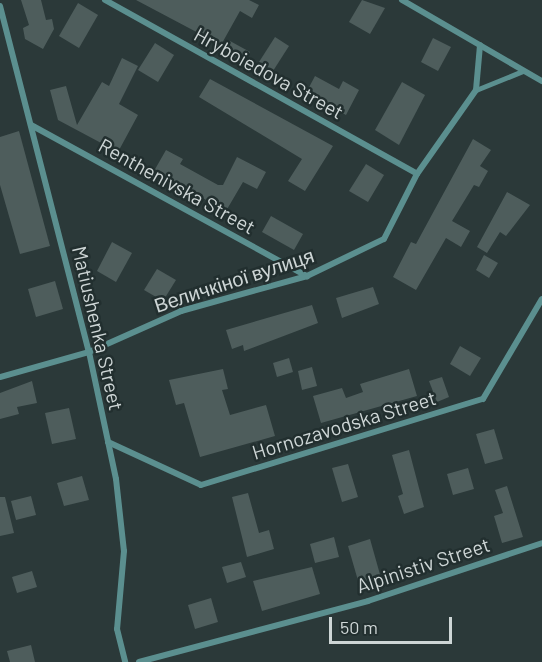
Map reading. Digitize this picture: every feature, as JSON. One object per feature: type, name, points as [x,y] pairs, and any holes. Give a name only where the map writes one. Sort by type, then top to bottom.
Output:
[{"type":"street","name":"Hryboiedova Street","points":[[105,0],[417,174]]},
{"type":"street","points":[[402,0],[542,81]]},
{"type":"street","name":"Matiushenka Street","points":[[0,6],[89,352],[108,442],[124,551],[117,629],[125,662]]},
{"type":"street","points":[[476,90],[480,45]]},
{"type":"street","name":"Величкіної вулиця","points":[[0,377],[89,352],[181,311],[307,276],[384,239],[417,174],[476,90]]},
{"type":"street","name":"Renthenivska Street","points":[[31,125],[307,276]]},
{"type":"street","name":"Hornozavodska Street","points":[[108,442],[201,485],[483,399],[542,299]]},
{"type":"street","name":"Alpinistiv Street","points":[[139,662],[368,601],[542,543]]},
{"type":"lane","points":[[476,90],[523,71]]},
{"type":"building","points":[[21,0],[41,0],[46,20],[52,19],[54,29],[43,49],[25,39],[23,28],[29,25]]},
{"type":"building","points":[[136,0],[249,0],[259,5],[252,18],[240,11],[221,45]]},
{"type":"building","points":[[362,0],[385,8],[370,34],[349,22]]},
{"type":"building","points":[[78,3],[98,15],[79,48],[59,36]]},
{"type":"building","points":[[275,37],[289,46],[273,71],[259,62]]},
{"type":"building","points":[[433,38],[451,47],[438,71],[421,62]]},
{"type":"building","points":[[230,41],[250,52],[243,65],[223,54]]},
{"type":"building","points":[[155,43],[174,55],[158,82],[138,70]]},
{"type":"building","points":[[122,58],[138,66],[119,104],[138,115],[118,152],[58,120],[50,90],[66,86],[77,125],[102,82],[109,86]]},
{"type":"building","points":[[315,76],[339,89],[343,81],[359,90],[346,115],[306,93]]},
{"type":"building","points":[[210,79],[333,146],[305,191],[288,181],[302,159],[199,97]]},
{"type":"building","points":[[402,82],[425,95],[399,145],[375,130]]},
{"type":"building","points":[[19,131],[50,246],[20,254],[0,185],[0,137]]},
{"type":"building","points":[[473,139],[491,150],[480,166],[488,171],[479,187],[474,185],[452,221],[470,231],[461,247],[446,238],[416,290],[393,277],[411,242],[416,244]]},
{"type":"building","points":[[166,150],[183,159],[180,164],[218,185],[223,185],[237,157],[266,172],[257,189],[243,182],[226,211],[154,171]]},
{"type":"building","points":[[366,164],[384,175],[368,202],[349,191]]},
{"type":"building","points":[[507,192],[530,205],[506,236],[500,232],[487,253],[477,247]]},
{"type":"building","points":[[271,216],[303,234],[294,250],[262,232]]},
{"type":"building","points":[[112,242],[132,253],[116,282],[97,271]]},
{"type":"building","points":[[484,255],[498,263],[489,278],[476,270]]},
{"type":"building","points":[[157,269],[176,280],[163,301],[144,290]]},
{"type":"building","points":[[55,281],[63,309],[36,317],[28,289]]},
{"type":"building","points":[[373,287],[379,304],[342,318],[336,298]]},
{"type":"building","points":[[312,305],[318,323],[244,351],[243,345],[232,349],[226,330]]},
{"type":"building","points":[[460,346],[481,358],[470,376],[450,364]]},
{"type":"building","points":[[289,358],[293,372],[277,377],[273,363]]},
{"type":"building","points":[[312,367],[317,386],[302,390],[298,371]]},
{"type":"building","points":[[223,369],[228,389],[222,390],[230,415],[266,405],[275,436],[200,457],[184,403],[176,405],[169,380]]},
{"type":"building","points":[[409,369],[417,396],[321,423],[313,396],[342,388],[346,398],[363,392],[360,384]]},
{"type":"building","points":[[442,377],[449,397],[437,402],[429,381]]},
{"type":"building","points":[[32,381],[37,403],[17,407],[19,414],[0,419],[0,393]]},
{"type":"building","points":[[69,408],[76,439],[52,444],[45,413]]},
{"type":"building","points":[[494,429],[503,459],[485,464],[476,434]]},
{"type":"building","points":[[409,450],[424,507],[404,514],[398,496],[403,494],[392,455]]},
{"type":"building","points":[[348,464],[358,497],[342,502],[332,468]]},
{"type":"building","points":[[468,468],[474,489],[453,495],[447,474]]},
{"type":"building","points":[[82,476],[89,500],[64,506],[57,483]]},
{"type":"building","points":[[507,486],[523,537],[502,543],[494,516],[503,513],[495,490]]},
{"type":"building","points":[[248,493],[259,533],[269,530],[274,549],[247,557],[232,497]]},
{"type":"building","points":[[31,496],[36,515],[16,520],[11,501]]},
{"type":"building","points":[[0,497],[5,497],[14,533],[0,536]]},
{"type":"building","points":[[334,537],[339,557],[315,563],[310,544]]},
{"type":"building","points":[[370,539],[381,578],[359,584],[348,546]]},
{"type":"building","points":[[241,562],[246,577],[227,583],[222,567]]},
{"type":"building","points":[[312,567],[320,594],[262,611],[253,581]]},
{"type":"building","points":[[32,571],[37,587],[17,593],[12,577]]},
{"type":"building","points":[[211,598],[218,622],[195,629],[188,605]]},
{"type":"building","points":[[31,645],[35,662],[10,662],[7,651]]}]
